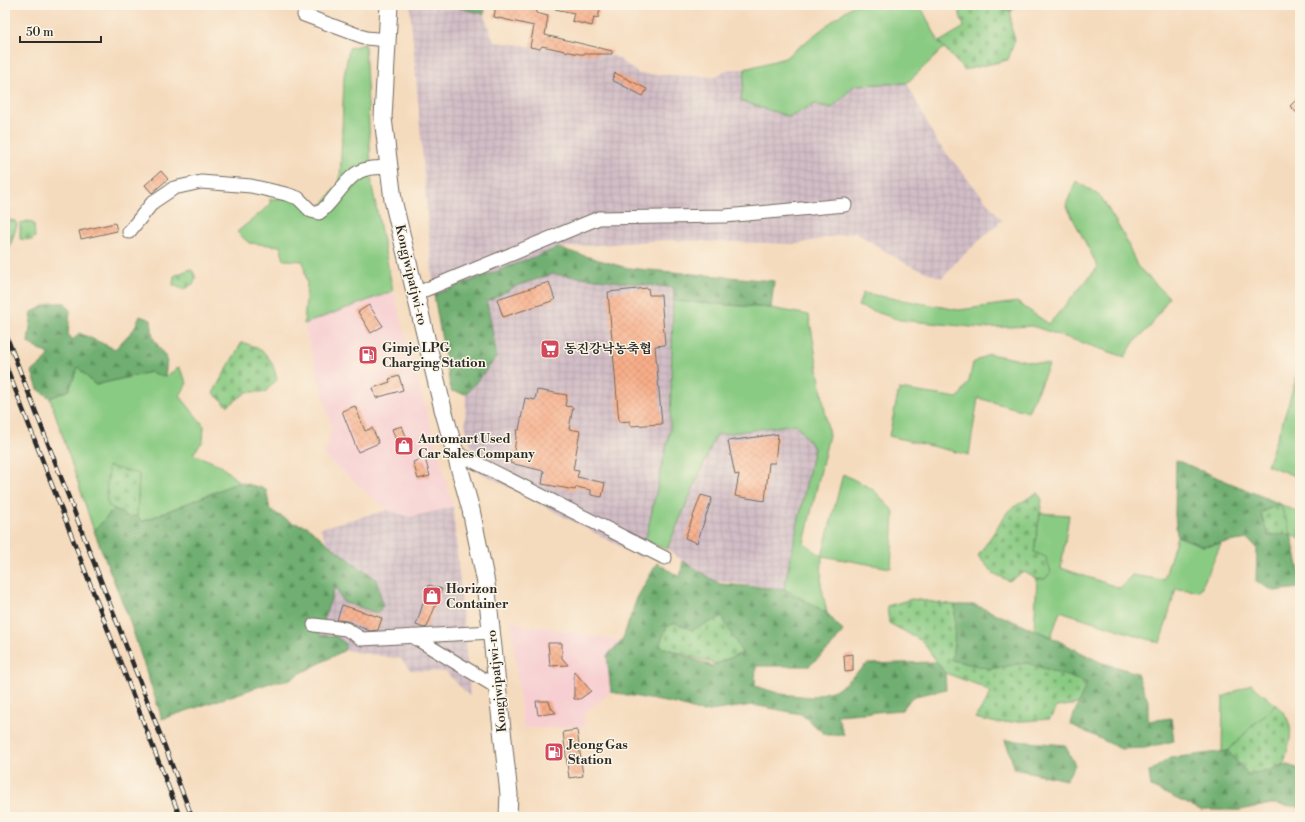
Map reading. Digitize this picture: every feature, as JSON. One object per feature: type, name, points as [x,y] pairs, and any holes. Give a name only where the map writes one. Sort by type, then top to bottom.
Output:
[{"type":"main road","name":"Kongjwipatjwi-ro","points":[[389,5],[383,118],[393,200],[415,294],[471,510],[486,583],[509,794],[514,817]]},
{"type":"main road","name":"Kongjwipatjwi-ro","points":[[508,817],[509,794]]},
{"type":"street","points":[[304,15],[366,38],[387,40]]},
{"type":"street","points":[[129,232],[153,202],[174,188],[201,182],[251,186],[298,198],[311,211],[319,213],[329,207],[348,180],[365,169],[389,167]]},
{"type":"street","points":[[415,294],[599,218],[725,216],[845,205]]},
{"type":"street","points":[[455,452],[665,558]]},
{"type":"street","points":[[314,625],[346,629],[362,639],[492,632]]},
{"type":"street","points":[[412,636],[498,688]]},
{"type":"shaded area","points":[[410,5],[448,5],[484,14],[494,42],[615,56],[639,74],[716,77],[729,69],[745,69],[741,101],[790,117],[815,104],[832,108],[855,85],[907,83],[937,142],[1002,220],[957,261],[942,278],[906,264],[855,232],[797,244],[664,240],[558,248],[434,295]]},
{"type":"shaded area","points":[[553,274],[674,288],[670,430],[642,558],[478,471],[465,424],[466,394],[497,357],[487,302],[516,286]]},
{"type":"shaded area","points":[[393,291],[453,507],[410,517],[387,510],[325,456],[332,428],[304,324]]},
{"type":"shaded area","points":[[796,424],[814,448],[784,589],[708,580],[667,549],[716,435]]},
{"type":"shaded area","points":[[453,507],[470,697],[446,672],[410,670],[401,659],[345,650],[345,643],[319,635],[335,585],[376,579],[328,544],[320,528],[387,510],[410,517]]},
{"type":"shaded area","points":[[511,622],[622,641],[607,655],[611,692],[583,714],[585,727],[523,728]]},
{"type":"green space","points":[[448,5],[486,5],[484,14]]},
{"type":"green space","points":[[853,5],[920,5],[939,42],[944,48],[907,83],[855,85],[832,108],[815,104],[790,117],[741,101],[745,69],[785,58]]},
{"type":"green space","points":[[957,5],[987,5],[1011,11],[1011,27],[1015,39],[1008,60],[964,70],[939,42],[964,27]]},
{"type":"green space","points":[[987,5],[1019,5],[1011,11]]},
{"type":"green space","points":[[365,44],[372,186],[393,291],[304,324],[307,284],[303,261],[284,260],[280,246],[249,243],[237,232],[270,205],[270,199],[307,196],[321,207],[340,182],[344,77],[349,48]]},
{"type":"green space","points":[[1076,181],[1101,197],[1125,237],[1137,266],[1169,297],[1151,326],[1134,342],[1125,357],[1032,326],[982,328],[900,320],[858,306],[863,293],[959,310],[1017,302],[1049,324],[1098,267],[1066,205]]},
{"type":"green space","points":[[5,219],[15,221],[17,225],[5,262]]},
{"type":"green space","points":[[28,221],[34,224],[35,237],[32,240],[20,239],[20,223]]},
{"type":"green space","points":[[558,248],[627,268],[774,281],[771,308],[673,301],[674,288],[553,274],[516,286],[487,302],[497,357],[466,394],[451,391],[434,295]]},
{"type":"green space","points":[[190,269],[193,271],[196,278],[194,283],[184,290],[173,285],[174,276]]},
{"type":"green space","points":[[673,301],[771,308],[809,315],[829,435],[804,543],[822,556],[821,584],[827,613],[784,589],[814,448],[796,424],[716,435],[667,549],[645,542],[670,430]]},
{"type":"green space","points":[[51,303],[65,303],[70,311],[68,334],[73,340],[79,333],[115,349],[134,329],[140,316],[151,320],[153,338],[167,359],[165,377],[150,372],[95,385],[78,367],[69,390],[50,398],[38,389],[32,372],[47,359],[48,354],[28,343],[32,312]]},
{"type":"green space","points":[[242,342],[262,351],[266,355],[273,365],[277,380],[265,392],[247,392],[228,406],[213,393]]},
{"type":"green space","points":[[989,354],[1049,365],[1028,412],[978,398],[969,455],[889,436],[899,389],[958,398],[969,381],[973,363]]},
{"type":"green space","points":[[1300,365],[1300,478],[1267,465],[1284,418]]},
{"type":"green space","points":[[78,367],[95,385],[151,372],[165,377],[179,367],[187,383],[180,396],[204,426],[203,441],[193,454],[220,465],[239,482],[141,522],[137,515],[139,474],[108,505],[114,509],[94,531],[50,398],[69,390]]},
{"type":"green space","points":[[1176,460],[1280,504],[1261,512],[1268,535],[1291,534],[1300,575],[1300,588],[1274,591],[1256,582],[1257,549],[1248,539],[1203,546],[1177,536],[1175,515]]},
{"type":"green space","points":[[108,466],[139,474],[137,515],[131,518],[108,505],[106,496]]},
{"type":"green space","points":[[843,474],[874,490],[894,512],[891,568],[822,556]]},
{"type":"green space","points":[[239,482],[266,489],[270,510],[293,523],[307,526],[328,544],[376,579],[383,606],[377,613],[343,602],[335,586],[319,635],[335,636],[345,643],[345,650],[286,681],[273,682],[162,719],[129,619],[94,531],[114,509],[131,518],[137,515],[142,522]]},
{"type":"green space","points":[[1038,492],[1042,500],[1034,552],[1046,557],[1051,572],[1045,579],[1037,579],[1024,572],[1009,581],[993,573],[978,556],[1009,510]]},
{"type":"green space","points":[[1280,504],[1300,513],[1300,539],[1291,534]]},
{"type":"green space","points":[[1280,504],[1291,534],[1268,535],[1261,513]]},
{"type":"green space","points":[[1040,513],[1069,515],[1061,568],[1120,588],[1132,575],[1164,580],[1177,536],[1203,546],[1221,544],[1200,591],[1176,589],[1160,643],[1060,611],[1051,637],[1034,629],[1037,579],[1045,578],[1034,552]]},
{"type":"green space","points":[[683,561],[720,584],[784,589],[827,613],[843,631],[832,646],[809,666],[756,666],[755,686],[781,694],[811,697],[838,689],[867,664],[937,662],[945,673],[946,689],[912,697],[902,710],[837,715],[844,735],[826,735],[801,714],[753,705],[702,712],[676,704],[611,692],[607,655],[622,641],[637,598],[657,563],[680,577]],"holes":[[[675,623],[742,653],[712,666],[659,646],[667,627]]]},
{"type":"green space","points":[[912,599],[955,605],[954,645],[951,660],[990,669],[1027,663],[1087,683],[1078,704],[1057,707],[1050,719],[997,723],[975,718],[991,693],[981,686],[945,673],[922,641],[889,623],[887,606]]},
{"type":"green space","points":[[955,605],[975,605],[1051,637],[1100,662],[1137,673],[1148,701],[1148,721],[1171,718],[1174,741],[1145,748],[1121,749],[1070,724],[1087,683],[1027,663],[990,669],[950,660],[954,645]]},
{"type":"green space","points":[[722,617],[742,653],[715,664],[659,646],[667,627],[675,623],[692,630]]},
{"type":"green space","points":[[1251,684],[1276,705],[1251,727],[1228,751],[1222,752],[1223,697]]},
{"type":"green space","points":[[1276,705],[1283,712],[1290,725],[1290,739],[1284,764],[1268,771],[1248,774],[1228,751],[1251,727]]},
{"type":"green space","points":[[1005,740],[1065,745],[1075,765],[1066,780],[1015,769]]},
{"type":"green space","points":[[1228,751],[1248,774],[1268,771],[1284,764],[1300,769],[1300,807],[1272,804],[1240,810],[1201,810],[1151,787],[1149,772],[1170,758]]},
{"type":"building","points":[[496,5],[538,5],[536,13],[548,16],[545,35],[612,51],[612,54],[579,54],[542,46],[540,49],[530,47],[534,26],[494,17]]},
{"type":"building","points":[[556,5],[601,5],[598,18],[594,17],[592,26],[572,21],[574,13],[555,9]]},
{"type":"building","points":[[615,73],[647,89],[643,96],[612,80]]},
{"type":"building","points":[[1300,96],[1300,116],[1290,106]]},
{"type":"building","points":[[161,171],[168,179],[152,193],[145,185]]},
{"type":"building","points":[[115,223],[117,231],[81,239],[79,231]]},
{"type":"building","points":[[549,282],[555,300],[503,317],[497,299]]},
{"type":"building","points":[[648,288],[649,295],[661,295],[665,345],[655,346],[662,424],[630,426],[630,421],[619,422],[608,292]]},
{"type":"building","points":[[369,305],[383,326],[371,333],[358,312]]},
{"type":"building","points":[[370,347],[374,361],[366,364],[362,349]]},
{"type":"building","points":[[399,376],[403,390],[376,398],[373,388],[390,382],[389,379]]},
{"type":"building","points":[[537,390],[567,395],[565,406],[573,407],[569,429],[580,431],[573,470],[579,471],[577,477],[605,483],[602,497],[591,495],[591,490],[576,487],[575,490],[542,484],[544,471],[510,463],[512,452],[514,452],[517,430],[519,430],[525,398],[535,400]]},
{"type":"building","points":[[355,406],[365,431],[372,428],[379,443],[358,452],[342,411]]},
{"type":"building","points":[[402,426],[411,449],[401,453],[392,429]]},
{"type":"building","points":[[778,434],[775,463],[769,463],[765,501],[735,496],[739,474],[735,475],[728,441]]},
{"type":"building","points":[[425,458],[430,476],[418,479],[413,462]]},
{"type":"building","points":[[701,495],[712,498],[697,543],[685,538]]},
{"type":"building","points":[[429,585],[442,589],[427,627],[424,628],[416,625]]},
{"type":"building","points":[[342,605],[382,618],[378,630],[370,631],[347,621],[337,620]]},
{"type":"building","points":[[548,643],[562,643],[562,658],[568,665],[550,666]]},
{"type":"building","points":[[853,654],[853,671],[845,672],[844,655]]},
{"type":"building","points":[[574,671],[591,691],[580,699],[574,699]]},
{"type":"building","points":[[536,701],[549,701],[551,708],[556,713],[538,715]]},
{"type":"building","points":[[577,730],[583,776],[569,778],[563,732]]},
{"type":"railway","points":[[5,332],[192,817]]},
{"type":"railway","points":[[5,363],[180,817]]},
{"type":"place","name":"동진강낙농축협","points":[[550,349]]},
{"type":"place","name":"Gimje LPG Charging Station","points":[[368,355]]},
{"type":"place","name":"Automart Used Car Sales Company","points":[[404,446]]},
{"type":"place","name":"Horizon Container","points":[[432,596]]},
{"type":"place","name":"Jeong Gas Station","points":[[554,752]]}]
